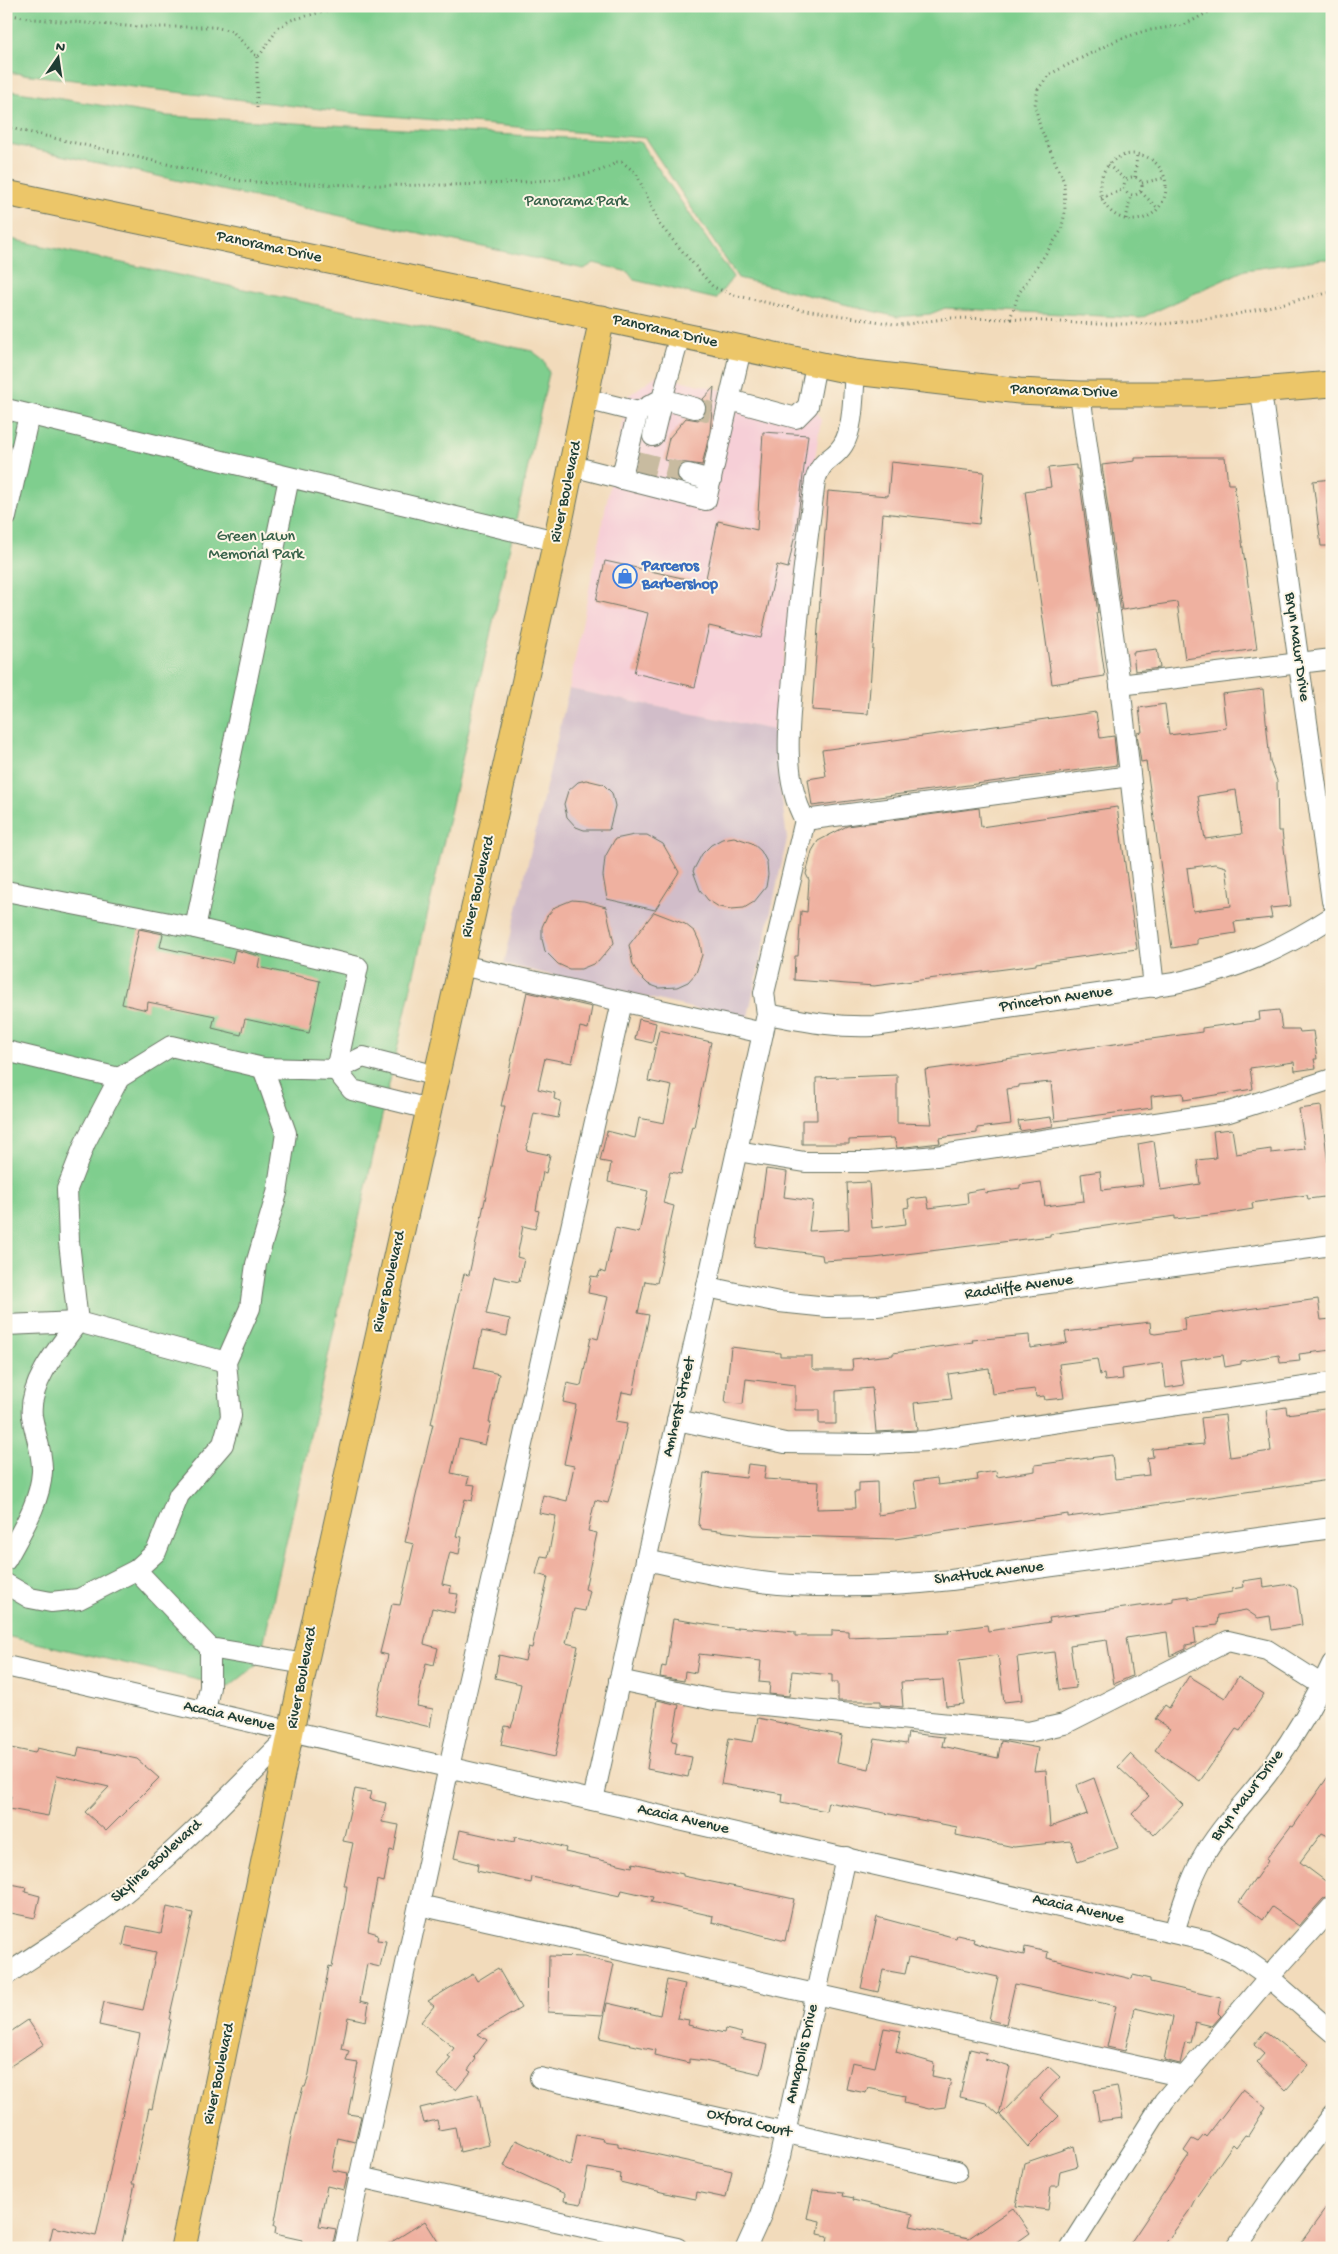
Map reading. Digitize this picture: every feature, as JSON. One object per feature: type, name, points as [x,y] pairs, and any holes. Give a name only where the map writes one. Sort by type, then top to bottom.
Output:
[{"type":"main road","name":"Panorama Drive","points":[[6,192],[855,372],[1019,391],[1080,394],[1210,394],[1260,392],[1332,384]]},
{"type":"main road","name":"River Boulevard","points":[[183,2248],[305,1664],[556,541],[602,318]]},
{"type":"street","points":[[653,436],[680,335]]},
{"type":"street","points":[[572,466],[706,500],[711,480],[716,408],[741,349]]},
{"type":"street","points":[[586,399],[638,412],[662,399],[796,418],[808,406],[816,364]]},
{"type":"street","points":[[855,372],[847,437],[840,450],[825,460],[818,469],[815,481],[797,624],[789,724],[791,770],[797,806],[805,820],[1130,776]]},
{"type":"street","name":"Bryn Mawr Drive","points":[[1260,392],[1332,902]]},
{"type":"street","points":[[1080,394],[1120,685],[1154,986]]},
{"type":"street","points":[[6,409],[556,541]]},
{"type":"street","points":[[621,479],[631,459],[638,412]]},
{"type":"street","points":[[6,517],[29,414]]},
{"type":"street","points":[[688,474],[711,480]]},
{"type":"street","points":[[196,928],[289,478]]},
{"type":"street","points":[[1120,685],[1332,659]]},
{"type":"street","name":"Amherst Street","points":[[593,1800],[765,1024],[764,994],[805,820]]},
{"type":"street","points":[[6,891],[196,928],[358,967],[336,1070]]},
{"type":"street","name":"Princeton Avenue","points":[[461,965],[622,1002],[765,1024],[850,1027],[1154,986],[1217,973],[1250,962],[1296,940],[1332,918]]},
{"type":"street","points":[[344,2248],[449,1767],[622,1002]]},
{"type":"street","points":[[6,1560],[34,1506],[42,1472],[39,1445],[32,1414],[34,1394],[49,1360],[78,1322],[69,1242],[67,1189],[85,1143],[119,1078],[171,1046],[263,1068],[336,1070],[363,1057],[437,1076]]},
{"type":"street","points":[[6,1051],[119,1078]]},
{"type":"street","points":[[6,1584],[30,1598],[51,1602],[70,1600],[79,1599],[136,1570],[156,1552],[179,1495],[223,1444],[231,1416],[226,1362],[250,1308],[256,1264],[277,1193],[286,1133],[263,1068]]},
{"type":"street","points":[[336,1070],[352,1090],[429,1109]]},
{"type":"street","points":[[737,1151],[805,1162],[869,1162],[936,1156],[1229,1112],[1332,1079]]},
{"type":"street","name":"Radcliffe Avenue","points":[[707,1287],[779,1302],[828,1307],[877,1306],[1332,1245]]},
{"type":"street","points":[[6,1325],[78,1322],[226,1362]]},
{"type":"street","points":[[677,1420],[785,1443],[928,1441],[1332,1383]]},
{"type":"street","name":"Shattuck Avenue","points":[[646,1560],[725,1577],[790,1585],[894,1586],[951,1580],[1332,1528]]},
{"type":"street","points":[[136,1570],[210,1648],[305,1664]]},
{"type":"street","points":[[619,1680],[714,1700],[1028,1732],[1064,1724],[1228,1641],[1267,1650],[1322,1685]]},
{"type":"street","points":[[205,1711],[210,1687],[210,1648]]},
{"type":"street","name":"Bryn Mawr Drive","points":[[1174,1932],[1186,1893],[1202,1860],[1222,1830],[1268,1773],[1299,1726],[1332,1664]]},
{"type":"street","name":"Acacia Avenue","points":[[6,1666],[1208,1941],[1240,1956],[1269,1977],[1332,2032]]},
{"type":"street","name":"Skyline Boulevard","points":[[10,1972],[69,1935],[122,1895],[172,1852],[292,1732]]},
{"type":"street","name":"Annapolis Drive","points":[[746,2248],[761,2215],[785,2132],[846,1857]]},
{"type":"street","points":[[419,1905],[1185,2077]]},
{"type":"street","points":[[1071,2248],[1164,2101],[1269,1977],[1332,1907]]},
{"type":"street","name":"Oxford Court","points":[[540,2078],[957,2170]]},
{"type":"street","points":[[1236,2248],[1280,2184],[1332,2116]]},
{"type":"street","points":[[359,2177],[677,2248]]},
{"type":"path","points":[[257,57],[260,56],[279,27],[291,20],[345,6]]},
{"type":"path","points":[[1010,319],[1019,293],[1061,231],[1065,212],[1064,182],[1040,127],[1035,105],[1038,89],[1050,74],[1115,40],[1144,31],[1184,25],[1220,6]]},
{"type":"path","points":[[6,14],[42,20],[139,27],[214,27],[232,31],[257,57],[257,108]]},
{"type":"path","points":[[6,127],[241,181],[271,184],[478,185],[564,179],[611,168],[616,162],[622,162],[636,172],[660,225],[713,287],[734,296],[786,307],[900,326],[950,318],[1095,324],[1164,324],[1229,316],[1332,292]]},
{"type":"path","points":[[1135,177],[1137,154]]},
{"type":"path","points":[[1137,154],[1154,162],[1164,178],[1166,188],[1158,209],[1144,218],[1126,220],[1116,215],[1107,207],[1102,198],[1100,186],[1102,175],[1108,165],[1126,155],[1137,154]]},
{"type":"path","points":[[1108,165],[1126,180]]},
{"type":"path","points":[[1126,180],[1135,177]]},
{"type":"path","points":[[1135,177],[1142,183]]},
{"type":"path","points":[[1142,183],[1164,178]]},
{"type":"path","points":[[1124,189],[1126,180]]},
{"type":"path","points":[[1124,189],[1131,195],[1136,195],[1140,192],[1142,183]]},
{"type":"path","points":[[1102,198],[1124,189]]},
{"type":"path","points":[[1140,192],[1158,209]]},
{"type":"path","points":[[1126,220],[1131,195]]},
{"type":"shaded area","points":[[657,375],[817,412],[821,419],[773,730],[569,689],[628,396]]},
{"type":"shaded area","points":[[569,689],[773,730],[787,839],[747,1021],[504,964]]},
{"type":"green space","points":[[6,6],[1332,6],[1332,260],[1323,259],[1245,270],[1141,318],[945,308],[930,314],[897,317],[738,278],[645,138],[354,113],[6,72]]},
{"type":"green space","name":"Panorama Park","points":[[6,90],[167,116],[640,142],[733,277],[716,299],[634,280],[628,272],[594,263],[584,269],[6,143]]},
{"type":"green space","name":"Green Lawn Memorial Park","points":[[6,238],[532,351],[544,360],[549,373],[259,1663],[229,1687],[6,1636]]},
{"type":"building","points":[[714,387],[710,432],[702,465],[664,460],[669,438],[686,418],[698,420],[704,416],[707,405],[703,399]]},
{"type":"building","points":[[763,432],[808,435],[797,524],[788,568],[777,565],[761,638],[709,626],[695,687],[634,673],[648,613],[596,601],[605,561],[705,583],[718,521],[757,530]]},
{"type":"building","points":[[1225,457],[1228,484],[1234,484],[1257,649],[1185,659],[1177,602],[1122,610],[1102,465],[1135,461],[1135,458]]},
{"type":"building","points":[[891,462],[984,472],[979,524],[883,513],[868,714],[812,710],[828,491],[888,496]]},
{"type":"building","points":[[1076,465],[1098,613],[1096,613],[1105,676],[1052,684],[1025,491],[1051,487],[1048,468]]},
{"type":"building","points":[[1332,479],[1332,546],[1321,546],[1313,481]]},
{"type":"building","points":[[1157,649],[1160,668],[1135,671],[1133,652]]},
{"type":"building","points":[[1263,689],[1270,762],[1277,781],[1278,831],[1282,831],[1291,906],[1270,908],[1272,918],[1234,922],[1236,933],[1197,939],[1197,944],[1172,948],[1146,761],[1141,762],[1137,733],[1142,732],[1139,708],[1165,704],[1169,735],[1226,728],[1222,694]],"holes":[[[1236,790],[1242,834],[1205,839],[1198,796]],[[1215,864],[1226,867],[1231,906],[1193,911],[1187,868]]]},
{"type":"building","points":[[1096,712],[1100,738],[1114,736],[1117,765],[812,806],[808,779],[826,776],[822,750]]},
{"type":"building","points":[[586,780],[603,784],[612,793],[615,806],[609,830],[584,830],[576,827],[567,817],[564,804],[568,791],[578,782]]},
{"type":"building","points":[[1117,807],[1137,949],[1036,963],[1036,965],[874,986],[794,980],[795,956],[798,956],[801,911],[807,912],[809,880],[806,874],[812,851],[818,841],[847,826],[979,808],[981,827]]},
{"type":"building","points":[[634,835],[647,835],[663,844],[679,872],[655,910],[607,899],[603,876],[605,857],[615,839]]},
{"type":"building","points":[[734,837],[752,843],[761,851],[767,862],[768,875],[766,887],[754,902],[744,908],[731,909],[719,907],[708,900],[700,890],[693,871],[702,854],[711,845],[722,839]]},
{"type":"building","points":[[572,900],[606,907],[614,943],[598,962],[581,969],[569,969],[558,964],[545,951],[542,939],[542,927],[547,916],[555,907]]},
{"type":"building","points":[[654,912],[685,924],[695,932],[700,943],[702,955],[696,973],[688,982],[677,987],[659,988],[648,984],[633,965],[629,945]]},
{"type":"building","points":[[139,929],[163,934],[160,947],[232,963],[235,950],[260,956],[258,967],[320,981],[309,1033],[245,1019],[241,1035],[212,1028],[215,1016],[148,1002],[147,1010],[122,1004]]},
{"type":"building","points":[[527,992],[592,1007],[588,1029],[580,1027],[572,1063],[545,1058],[538,1089],[555,1093],[554,1099],[561,1101],[558,1118],[534,1113],[526,1150],[550,1155],[546,1173],[543,1172],[536,1210],[539,1211],[535,1229],[523,1226],[517,1257],[524,1259],[519,1282],[494,1277],[486,1314],[510,1319],[507,1336],[482,1331],[474,1368],[499,1374],[489,1422],[491,1422],[485,1445],[459,1439],[451,1473],[469,1477],[467,1484],[475,1485],[472,1501],[465,1499],[456,1536],[462,1537],[459,1554],[450,1552],[442,1584],[451,1586],[450,1593],[458,1594],[454,1613],[432,1608],[424,1644],[438,1648],[434,1665],[426,1663],[417,1706],[433,1709],[430,1727],[375,1714],[388,1655],[380,1653],[392,1604],[400,1605],[414,1544],[405,1542],[433,1424],[431,1424],[464,1274],[469,1275],[505,1106],[501,1106]]},
{"type":"building","points":[[1279,1010],[1282,1029],[1299,1029],[1300,1032],[1313,1031],[1317,1059],[1314,1059],[1316,1068],[1295,1071],[1294,1062],[1250,1068],[1253,1089],[1184,1100],[1183,1093],[1151,1096],[1152,1108],[1055,1121],[1051,1082],[1019,1085],[1019,1087],[1007,1089],[1011,1124],[977,1128],[977,1133],[939,1138],[940,1143],[897,1148],[894,1138],[849,1140],[849,1144],[802,1144],[802,1120],[817,1120],[816,1078],[897,1075],[897,1123],[932,1124],[925,1070],[1202,1032],[1202,1028],[1260,1020],[1259,1012]]},
{"type":"building","points":[[639,1019],[656,1023],[652,1043],[635,1039]]},
{"type":"building","points":[[659,1030],[711,1042],[694,1127],[692,1126],[681,1174],[670,1172],[663,1203],[674,1206],[657,1283],[645,1281],[638,1313],[649,1315],[633,1394],[622,1392],[615,1422],[627,1424],[616,1475],[608,1503],[595,1500],[588,1531],[597,1533],[585,1589],[590,1591],[585,1611],[574,1609],[566,1643],[578,1646],[555,1757],[501,1745],[505,1726],[511,1727],[514,1719],[521,1684],[495,1678],[499,1655],[525,1661],[528,1647],[532,1648],[548,1577],[536,1574],[541,1556],[548,1557],[556,1516],[539,1513],[543,1495],[567,1501],[574,1466],[564,1464],[576,1405],[563,1402],[567,1383],[581,1386],[591,1337],[598,1339],[608,1297],[588,1293],[591,1276],[598,1277],[600,1271],[605,1273],[615,1228],[639,1233],[648,1191],[608,1182],[611,1163],[600,1161],[607,1131],[635,1138],[639,1118],[664,1123],[672,1086],[648,1081]]},
{"type":"building","points":[[1321,1106],[1332,1196],[1308,1199],[1307,1195],[1277,1199],[1252,1203],[1253,1209],[1228,1213],[1175,1219],[1175,1216],[1050,1234],[1050,1236],[874,1258],[823,1261],[822,1255],[755,1246],[766,1169],[787,1172],[784,1197],[813,1201],[809,1231],[849,1229],[847,1183],[869,1182],[872,1228],[906,1224],[904,1208],[909,1207],[908,1199],[927,1197],[929,1208],[968,1203],[967,1192],[984,1189],[985,1193],[1020,1188],[1020,1185],[1041,1182],[1045,1206],[1084,1201],[1081,1174],[1100,1171],[1102,1190],[1143,1185],[1138,1144],[1154,1141],[1161,1190],[1200,1184],[1197,1160],[1216,1158],[1213,1131],[1232,1129],[1236,1154],[1271,1149],[1271,1153],[1305,1149],[1299,1109]]},
{"type":"building","points":[[1051,1117],[1053,1126],[1020,1131],[1018,1121]]},
{"type":"building","points":[[1318,1299],[1321,1320],[1332,1319],[1332,1350],[1299,1354],[1300,1361],[1280,1363],[1279,1355],[1241,1361],[1241,1364],[1225,1367],[1223,1355],[1180,1361],[1184,1385],[1166,1388],[1163,1363],[1122,1369],[1123,1379],[1105,1381],[1104,1374],[1100,1375],[1097,1359],[1059,1364],[1064,1398],[1045,1400],[1044,1396],[1036,1397],[1035,1389],[992,1394],[989,1368],[948,1374],[952,1399],[914,1403],[917,1430],[876,1432],[872,1388],[836,1391],[836,1424],[819,1424],[819,1410],[795,1410],[795,1385],[746,1379],[743,1404],[725,1403],[731,1347],[780,1353],[780,1356],[812,1356],[812,1368],[816,1370],[853,1370],[852,1359],[893,1355],[893,1353],[973,1342],[972,1340],[1029,1335],[1030,1348],[1067,1343],[1065,1332],[1150,1322],[1151,1333],[1155,1334],[1185,1330],[1184,1318]]},
{"type":"building","points":[[1286,1407],[1287,1414],[1332,1408],[1332,1478],[1329,1480],[1120,1510],[1068,1517],[1068,1514],[895,1539],[753,1535],[702,1529],[698,1523],[704,1473],[746,1478],[748,1464],[766,1466],[764,1479],[819,1482],[817,1509],[855,1508],[854,1492],[859,1492],[859,1483],[877,1482],[878,1515],[918,1509],[914,1481],[937,1478],[938,1485],[978,1480],[977,1474],[996,1471],[997,1477],[1035,1471],[1035,1465],[1112,1455],[1115,1479],[1149,1475],[1147,1458],[1153,1457],[1152,1449],[1204,1444],[1201,1418],[1225,1415],[1230,1457],[1271,1451],[1266,1410]]},
{"type":"building","points":[[1263,1578],[1264,1588],[1290,1584],[1297,1589],[1302,1625],[1272,1630],[1270,1616],[1258,1618],[1246,1610],[1218,1615],[1217,1625],[1194,1628],[1196,1643],[1186,1645],[1186,1649],[1170,1656],[1167,1632],[1126,1638],[1132,1676],[1114,1684],[1107,1640],[1070,1645],[1076,1688],[1059,1690],[1054,1652],[1017,1657],[1022,1700],[1004,1702],[998,1655],[959,1660],[964,1704],[946,1706],[943,1680],[901,1682],[903,1707],[881,1705],[881,1701],[838,1701],[838,1682],[832,1682],[832,1675],[792,1671],[789,1696],[769,1694],[770,1683],[759,1682],[761,1661],[699,1654],[696,1673],[685,1671],[684,1681],[660,1677],[662,1666],[666,1667],[673,1619],[738,1629],[738,1627],[795,1632],[795,1636],[832,1636],[832,1630],[848,1631],[848,1637],[949,1633],[948,1630],[987,1625],[988,1631],[1050,1622],[1049,1618],[1162,1603],[1173,1601],[1173,1598],[1189,1596],[1189,1599],[1232,1592],[1232,1589],[1244,1587],[1243,1581]]},
{"type":"building","points":[[1189,1676],[1225,1698],[1238,1677],[1264,1694],[1240,1731],[1236,1729],[1200,1781],[1155,1750],[1170,1729],[1155,1719],[1165,1705],[1169,1708]]},
{"type":"building","points":[[657,1700],[679,1705],[672,1741],[677,1742],[675,1754],[692,1757],[688,1777],[647,1769]]},
{"type":"building","points":[[758,1718],[842,1736],[837,1762],[869,1769],[875,1739],[906,1744],[908,1733],[944,1737],[942,1746],[998,1758],[1001,1741],[1038,1748],[1034,1771],[1046,1770],[1050,1827],[1087,1814],[1077,1785],[1094,1778],[1118,1848],[1078,1862],[1071,1841],[1014,1847],[956,1835],[957,1827],[828,1802],[826,1811],[782,1802],[783,1794],[721,1784],[729,1738],[753,1742]]},
{"type":"building","points":[[6,1747],[35,1753],[37,1748],[77,1757],[79,1747],[137,1759],[159,1778],[106,1831],[85,1812],[109,1787],[57,1775],[48,1816],[9,1809],[11,1796],[6,1795]]},
{"type":"building","points":[[1130,1754],[1183,1805],[1154,1835],[1132,1814],[1149,1796],[1118,1767]]},
{"type":"building","points":[[1332,1771],[1332,1838],[1322,1833],[1300,1862],[1332,1886],[1332,1894],[1323,1899],[1299,1926],[1272,1907],[1263,1920],[1239,1902],[1268,1861],[1266,1859],[1291,1826],[1293,1827]]},
{"type":"building","points":[[355,1789],[371,1792],[369,1799],[386,1803],[382,1822],[399,1825],[394,1851],[390,1850],[384,1882],[377,1880],[368,1931],[378,1934],[377,1940],[386,1941],[380,1967],[367,1964],[360,2001],[369,2003],[366,2021],[348,2017],[342,2049],[349,2051],[346,2061],[358,2063],[348,2114],[361,2116],[355,2142],[338,2138],[332,2170],[348,2173],[344,2190],[327,2186],[319,2226],[336,2229],[332,2248],[300,2248],[302,2240],[275,2234],[276,2226],[274,2226],[291,2135],[303,2087],[305,2087],[308,2079],[329,1966],[332,1967],[345,1901],[347,1886],[344,1886],[353,1843],[343,1841]]},
{"type":"building","points":[[460,1830],[514,1842],[515,1837],[531,1840],[531,1838],[566,1848],[565,1852],[632,1867],[633,1863],[683,1874],[683,1876],[794,1899],[785,1941],[712,1922],[713,1916],[651,1902],[653,1897],[622,1890],[620,1896],[532,1877],[531,1883],[477,1871],[478,1864],[454,1858]]},
{"type":"building","points":[[6,1883],[26,1887],[25,1892],[40,1896],[35,1918],[6,1912]]},
{"type":"building","points":[[167,1907],[193,1913],[169,2019],[171,2020],[152,2109],[149,2108],[132,2184],[135,2184],[121,2248],[48,2248],[53,2227],[96,2236],[140,2034],[99,2025],[104,2002],[143,2010],[156,1952],[123,1945],[127,1926],[161,1933]]},
{"type":"building","points":[[877,1917],[956,1938],[957,1935],[974,1939],[973,1942],[988,1947],[1024,1955],[1025,1947],[1048,1952],[1047,1958],[1132,1979],[1133,1975],[1150,1979],[1150,1982],[1221,1998],[1218,2013],[1221,2016],[1212,2026],[1195,2022],[1190,2043],[1185,2042],[1180,2064],[1164,2060],[1173,2017],[1135,2008],[1125,2051],[1107,2047],[1116,2006],[1015,1984],[1006,2024],[989,2020],[998,1977],[909,1957],[905,1974],[883,1970],[878,1992],[861,1988]]},
{"type":"building","points":[[549,1956],[584,1957],[614,1964],[603,2015],[548,2012]]},
{"type":"building","points":[[498,1968],[521,2008],[478,2034],[487,2040],[474,2057],[476,2059],[468,2070],[471,2072],[456,2090],[437,2075],[451,2058],[448,2056],[454,2048],[421,2022],[434,2006],[428,2001],[473,1974],[477,1981]]},
{"type":"building","points":[[667,1980],[685,1984],[677,2018],[689,2020],[688,2025],[724,2033],[725,2029],[742,2033],[740,2039],[768,2045],[761,2074],[705,2061],[689,2059],[689,2063],[654,2055],[655,2050],[600,2038],[607,2003],[660,2015]]},
{"type":"building","points":[[28,2020],[44,2044],[6,2069],[6,2035]]},
{"type":"building","points":[[884,2028],[901,2031],[896,2052],[934,2063],[932,2076],[951,2080],[945,2107],[929,2109],[904,2103],[905,2096],[868,2088],[866,2093],[846,2089],[852,2062],[875,2067]]},
{"type":"building","points":[[1265,2031],[1308,2065],[1286,2090],[1257,2062],[1264,2054],[1254,2045]]},
{"type":"building","points":[[970,2049],[986,2053],[985,2059],[1010,2067],[999,2115],[986,2103],[960,2097]]},
{"type":"building","points":[[1048,2066],[1060,2077],[1040,2098],[1059,2116],[1028,2147],[1000,2115]]},
{"type":"building","points":[[1117,2086],[1123,2118],[1099,2121],[1094,2090]]},
{"type":"building","points":[[1243,2089],[1266,2107],[1248,2136],[1245,2135],[1236,2147],[1233,2144],[1162,2248],[1127,2248],[1189,2155],[1184,2151],[1192,2139],[1198,2142],[1204,2135],[1206,2137]]},
{"type":"building","points":[[478,2094],[489,2145],[460,2152],[455,2127],[439,2130],[437,2120],[424,2123],[420,2108]]},
{"type":"building","points":[[577,2134],[618,2143],[618,2146],[732,2171],[726,2198],[697,2192],[696,2199],[674,2195],[620,2182],[621,2174],[588,2168],[581,2204],[564,2201],[565,2194],[504,2166],[516,2140],[571,2166]]},
{"type":"building","points":[[1074,2146],[1078,2166],[1060,2171],[1058,2186],[1051,2186],[1048,2210],[1016,2206],[1024,2163]]},
{"type":"building","points":[[813,2190],[844,2193],[843,2196],[854,2198],[853,2200],[913,2214],[910,2226],[969,2238],[1013,2208],[1030,2233],[1009,2248],[826,2248],[828,2236],[818,2234],[820,2221],[807,2218]]},
{"type":"building","points":[[1332,2200],[1332,2248],[1297,2248]]},
{"type":"building","points":[[425,2221],[442,2248],[382,2248]]},
{"type":"tunnel","points":[[695,408],[711,412]]},
{"type":"tunnel","points":[[637,461],[688,474]]},
{"type":"place","name":"Parceros Barbershop","points":[[625,576]]}]
